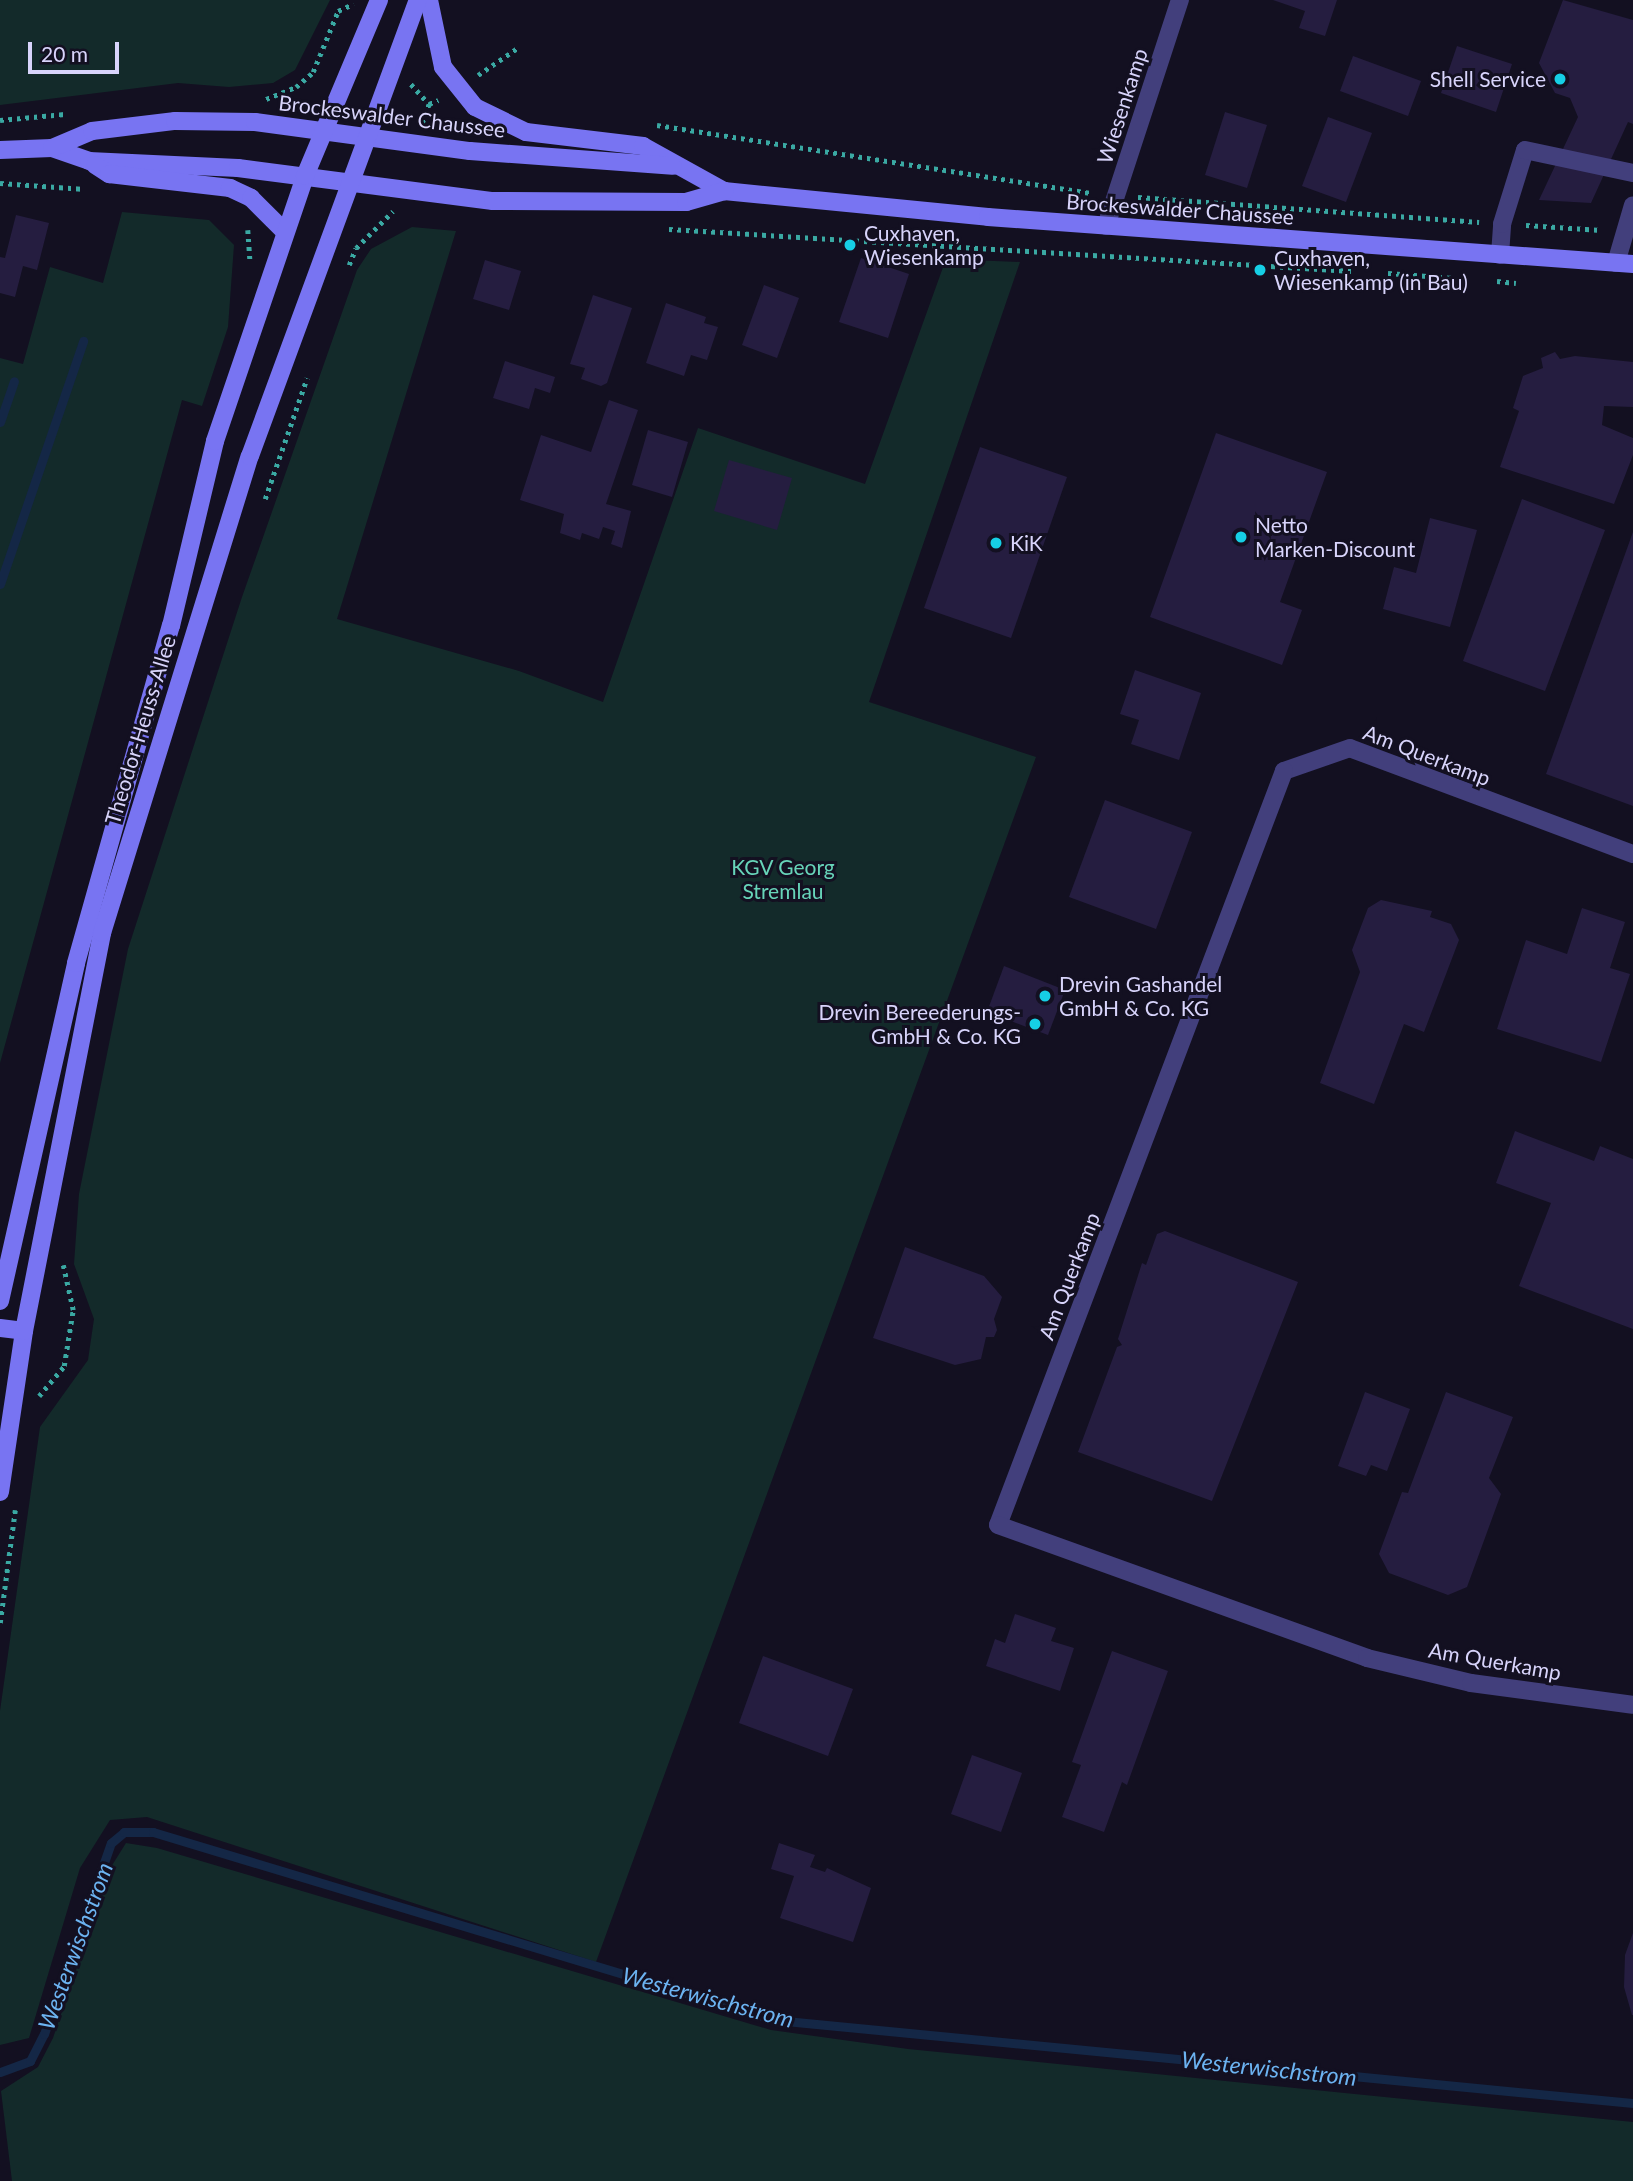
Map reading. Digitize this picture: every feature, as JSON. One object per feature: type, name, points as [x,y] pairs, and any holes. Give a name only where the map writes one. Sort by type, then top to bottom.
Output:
[{"type":"street","name":"Theodor-Heuss-Allee","points":[[0,1301],[73,976],[171,626],[212,453],[305,176],[379,0]]},
{"type":"street","name":"Theodor-Heuss-Allee","points":[[0,1492],[24,1331],[102,933],[250,456],[351,183],[370,140],[418,0]]},
{"type":"street","points":[[429,0],[443,67],[475,107],[526,132],[643,146],[679,167]]},
{"type":"street","name":"Wiesenkamp","points":[[1106,226],[1180,0]]},
{"type":"street","name":"Brockeswalder Chaussee","points":[[0,150],[52,148],[92,131],[175,121],[255,122],[370,140],[679,167],[724,191],[852,206],[1625,263]]},
{"type":"street","name":"Brockeswalder Chaussee","points":[[52,148],[89,161],[305,176],[492,201],[686,202],[724,191]]},
{"type":"street","points":[[1500,255],[1502,224],[1525,150],[1633,173]]},
{"type":"street","points":[[89,161],[109,174],[230,188],[251,198],[285,232]]},
{"type":"street","points":[[1625,263],[1625,232],[1633,205]]},
{"type":"street","name":"Am Querkamp","points":[[1633,854],[1350,748],[1284,771],[998,1525],[1367,1658],[1471,1683],[1633,1704]]},
{"type":"street","points":[[0,1328],[24,1331]]},
{"type":"path","points":[[262,100],[296,87],[313,72],[338,11],[349,5]]},
{"type":"path","points":[[481,83],[476,77],[519,47]]},
{"type":"path","points":[[648,124],[722,132],[982,178],[1117,195],[1625,232]]},
{"type":"path","points":[[346,274],[356,248],[392,216],[405,216]]},
{"type":"path","points":[[666,229],[1366,271]]},
{"type":"path","points":[[1379,272],[1480,280]]},
{"type":"path","points":[[1493,281],[1525,283]]},
{"type":"path","points":[[262,506],[308,376]]},
{"type":"path","points":[[61,1252],[73,1310],[64,1366]]},
{"type":"green space","points":[[0,0],[330,0],[295,70],[273,83],[229,87],[178,83],[0,105]]},
{"type":"green space","points":[[122,212],[209,220],[234,245],[228,327],[202,406],[182,400],[0,1063],[0,358],[23,364],[50,267],[103,283]]},
{"type":"green space","name":"KGV Georg Stremlau","points":[[412,227],[456,231],[337,619],[519,671],[603,702],[698,428],[865,484],[946,259],[1020,262],[869,702],[1036,757],[596,1962],[147,1817],[110,1820],[80,1868],[29,2038],[0,2045],[0,1711],[40,1427],[88,1360],[94,1319],[74,1264],[79,1194],[128,949],[242,597],[357,270],[371,249]]},
{"type":"green space","points":[[126,1843],[157,1848],[771,2030],[908,2049],[1633,2122],[1633,2181],[12,2181],[1,2091],[38,2067],[53,2038],[111,1867]]},
{"type":"building","points":[[1273,0],[1337,0],[1325,36],[1299,28],[1305,11]]},
{"type":"building","points":[[1563,0],[1633,20],[1633,124],[1628,122],[1591,203],[1539,200],[1578,117],[1570,98],[1555,93],[1539,63]]},
{"type":"building","points":[[1457,46],[1512,64],[1496,112],[1441,93]]},
{"type":"building","points":[[1353,56],[1421,81],[1408,116],[1340,91]]},
{"type":"building","points":[[1225,112],[1267,125],[1247,188],[1205,175]]},
{"type":"building","points":[[1328,117],[1372,133],[1346,202],[1302,186]]},
{"type":"building","points":[[16,215],[49,223],[37,270],[23,266],[15,297],[0,293],[0,257],[5,258]]},
{"type":"building","points":[[861,258],[909,274],[888,338],[839,322]]},
{"type":"building","points":[[485,260],[521,271],[509,310],[473,299]]},
{"type":"building","points":[[764,285],[799,298],[777,358],[742,345]]},
{"type":"building","points":[[593,295],[632,308],[607,383],[601,386],[581,379],[585,368],[570,364]]},
{"type":"building","points":[[666,303],[706,317],[704,323],[718,327],[707,360],[691,355],[684,376],[646,363]]},
{"type":"building","points":[[1555,352],[1560,359],[1575,356],[1633,362],[1633,407],[1604,406],[1602,425],[1633,438],[1633,455],[1614,504],[1500,467],[1519,411],[1513,408],[1523,376],[1543,368],[1541,358]]},
{"type":"building","points":[[505,361],[555,377],[550,393],[535,388],[529,409],[493,398]]},
{"type":"building","points":[[609,400],[638,410],[606,504],[631,511],[622,548],[611,544],[615,531],[603,527],[599,539],[582,533],[580,540],[560,533],[564,514],[520,500],[541,435],[591,452]]},
{"type":"building","points":[[648,430],[688,442],[672,497],[632,485]]},
{"type":"building","name":"Netto Marken-Discount","points":[[1216,433],[1327,472],[1280,602],[1302,610],[1282,665],[1150,617]]},
{"type":"building","name":"KiK","points":[[980,447],[1067,477],[1011,638],[924,608]]},
{"type":"building","points":[[729,460],[792,478],[777,530],[714,511]]},
{"type":"building","points":[[1522,499],[1605,530],[1545,691],[1463,661]]},
{"type":"building","points":[[1430,518],[1477,530],[1450,627],[1383,609],[1394,567],[1416,573]]},
{"type":"building","points":[[1633,532],[1633,806],[1546,774]]},
{"type":"building","points":[[1135,670],[1201,693],[1179,760],[1131,744],[1139,720],[1120,714]]},
{"type":"building","points":[[1105,800],[1192,832],[1156,929],[1069,897]]},
{"type":"building","points":[[1381,900],[1432,911],[1430,917],[1451,924],[1459,940],[1424,1032],[1404,1024],[1374,1104],[1320,1083],[1360,972],[1352,950],[1368,908]]},
{"type":"building","points":[[1582,908],[1625,922],[1610,968],[1630,974],[1601,1062],[1497,1029],[1526,940],[1567,954]]},
{"type":"building","points":[[1004,966],[1065,990],[1048,1035],[987,1012]]},
{"type":"building","points":[[1515,1131],[1594,1161],[1600,1146],[1633,1159],[1633,1329],[1519,1286],[1551,1203],[1496,1183]]},
{"type":"building","points":[[1165,1231],[1298,1282],[1212,1501],[1078,1452],[1117,1347],[1122,1345],[1118,1339],[1142,1263],[1146,1265],[1157,1234]]},
{"type":"building","points":[[905,1247],[984,1276],[1002,1297],[994,1319],[997,1330],[994,1337],[986,1337],[981,1359],[955,1365],[873,1338]]},
{"type":"building","points":[[1365,1392],[1410,1409],[1387,1471],[1371,1465],[1366,1476],[1338,1466]]},
{"type":"building","points":[[1446,1392],[1513,1417],[1489,1478],[1501,1494],[1467,1587],[1448,1595],[1389,1573],[1379,1554],[1402,1492],[1408,1493]]},
{"type":"building","points":[[1015,1614],[1056,1628],[1051,1641],[1074,1648],[1060,1691],[986,1666],[995,1639],[1005,1643]]},
{"type":"building","points":[[1112,1651],[1168,1671],[1127,1785],[1122,1782],[1104,1832],[1062,1817],[1081,1765],[1072,1762]]},
{"type":"building","points":[[763,1656],[853,1689],[828,1756],[739,1723]]},
{"type":"building","points":[[972,1755],[1022,1773],[1001,1832],[951,1814]]},
{"type":"building","points":[[779,1843],[815,1855],[810,1867],[825,1872],[827,1868],[871,1888],[853,1942],[780,1918],[794,1876],[771,1869]]},
{"type":"building","points":[[1633,1933],[1632,2015],[1624,1987],[1625,1955]]},
{"type":"waterway","points":[[0,584],[83,341]]},
{"type":"waterway","points":[[0,422],[14,381]]},
{"type":"waterway","name":"Westerwischstrom","points":[[0,2072],[30,2061],[44,2034],[111,1843],[124,1832],[153,1832],[775,2020],[1633,2103]]},
{"type":"place","name":"Shell Service","points":[[1560,79]]},
{"type":"place","name":"Cuxhaven, Wiesenkamp","points":[[850,245]]},
{"type":"place","name":"Cuxhaven, Wiesenkamp (in Bau)","points":[[1260,270]]},
{"type":"place","name":"Netto Marken-Discount","points":[[1241,537]]},
{"type":"place","name":"KiK","points":[[996,543]]},
{"type":"place","name":"Drevin Gashandel GmbH & Co. KG","points":[[1045,996]]},
{"type":"place","name":"Drevin Bereederungs- GmbH & Co. KG","points":[[1035,1024]]}]
